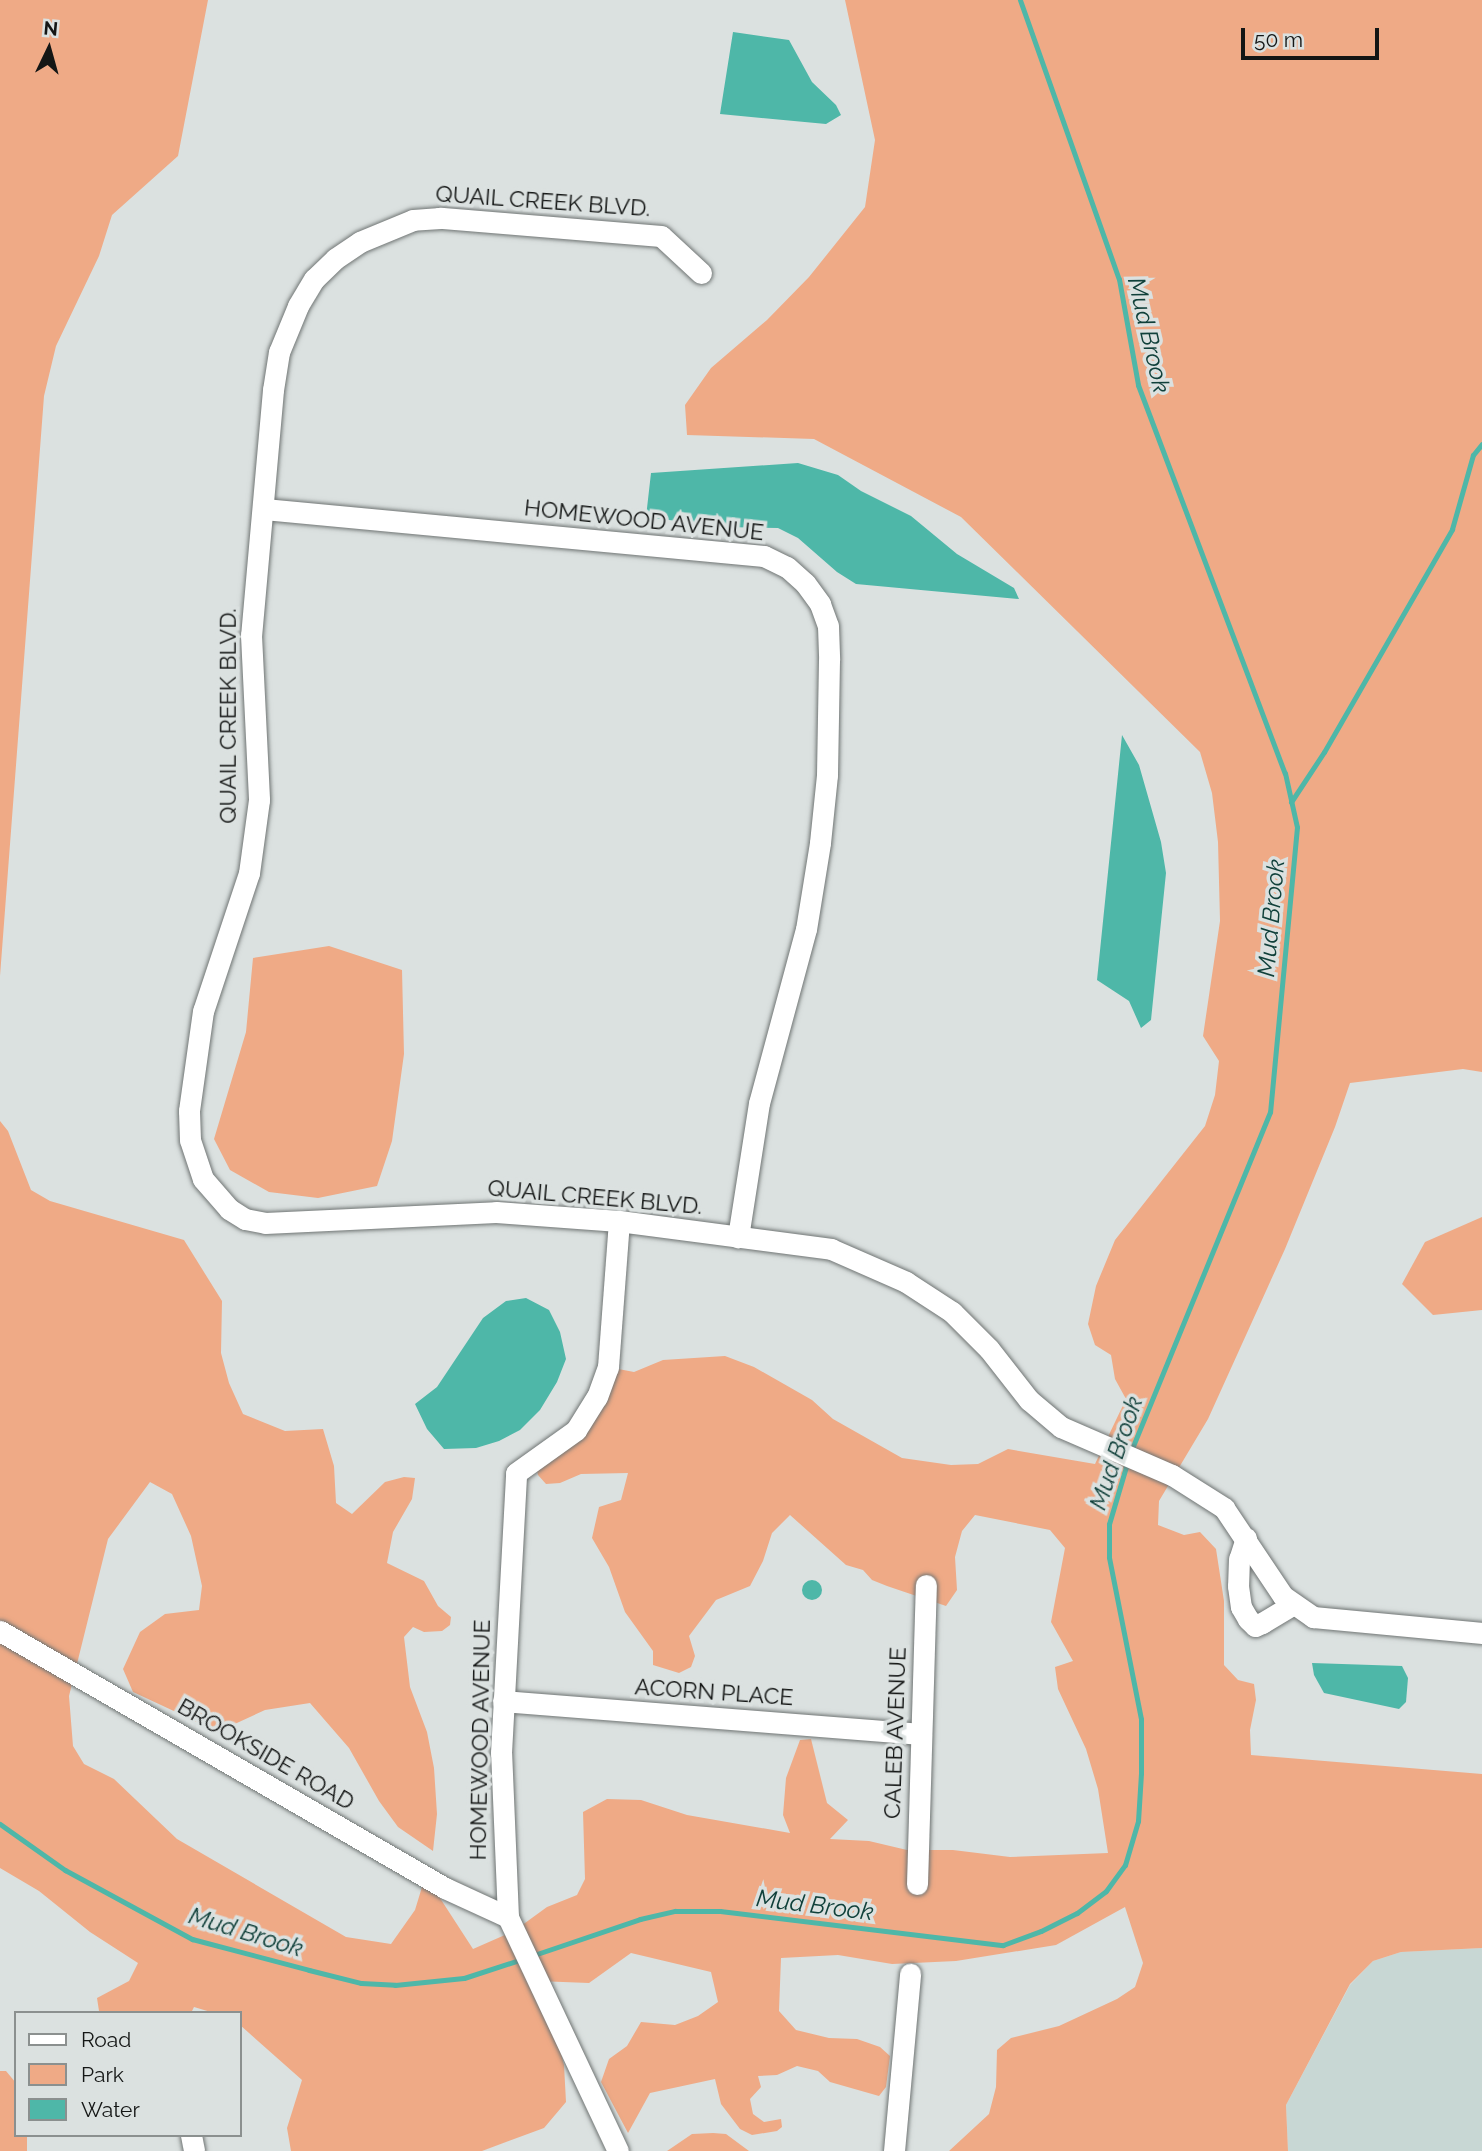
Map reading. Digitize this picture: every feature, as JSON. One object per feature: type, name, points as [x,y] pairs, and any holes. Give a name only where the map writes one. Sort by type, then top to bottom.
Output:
[{"type":"street","name":"QUAIL CREEK BLVD.","points":[[701,273],[661,236],[440,218],[413,220],[360,242],[314,279],[288,326],[279,352],[273,390],[251,635],[260,800],[249,873],[202,1011],[189,1111],[190,1140],[204,1180],[229,1209],[245,1219],[265,1223],[496,1212],[619,1221],[831,1249],[906,1282],[952,1312],[989,1349],[1037,1407],[1061,1427],[1096,1440],[1186,1483],[1224,1508],[1246,1538]]},
{"type":"street","name":"HOMEWOOD AVENUE","points":[[264,509],[764,556],[788,567],[805,583],[820,604],[828,626],[829,660],[827,775],[820,842],[806,929],[760,1103],[737,1237]]},
{"type":"street","name":"HOMEWOOD AVENUE","points":[[618,2151],[511,1924],[503,1847],[503,1701],[516,1473],[576,1430],[597,1397],[608,1367],[619,1221]]},
{"type":"street","points":[[1246,1538],[1239,1559],[1238,1586],[1241,1607],[1248,1619],[1255,1626],[1294,1604]]},
{"type":"street","points":[[1246,1538],[1283,1596],[1313,1617],[1482,1633]]},
{"type":"street","name":"CALEB AVENUE","points":[[917,1884],[926,1585]]},
{"type":"street","name":"BROOKSIDE ROAD","points":[[0,1630],[511,1924]]},
{"type":"street","name":"ACORN PLACE","points":[[503,1701],[921,1734]]},
{"type":"street","points":[[894,2151],[910,1974]]},
{"type":"shaded area","points":[[1482,1948],[1482,2151],[1288,2151],[1286,2105],[1350,1985],[1373,1961],[1401,1952]]},
{"type":"green space","points":[[0,0],[208,0],[178,156],[112,215],[99,256],[56,346],[44,396],[0,976]]},
{"type":"green space","points":[[845,0],[1482,0],[1482,1072],[1463,1069],[1350,1083],[1285,1249],[1208,1419],[1159,1501],[1158,1525],[1184,1535],[1200,1532],[1216,1549],[1224,1601],[1224,1665],[1238,1680],[1254,1684],[1256,1700],[1250,1730],[1251,1755],[1482,1774],[1482,1948],[1401,1952],[1373,1961],[1350,1984],[1286,2105],[1288,2151],[949,2151],[989,2114],[996,2087],[997,2050],[1011,2038],[1059,2026],[1117,1999],[1135,1987],[1143,1963],[1125,1907],[1056,1945],[956,1961],[892,1964],[838,1955],[781,1958],[779,2011],[796,2030],[829,2038],[857,2039],[880,2047],[890,2056],[886,2087],[879,2096],[830,2082],[818,2071],[797,2066],[777,2075],[758,2076],[761,2087],[750,2099],[753,2114],[764,2122],[781,2119],[782,2127],[777,2131],[752,2135],[740,2129],[721,2104],[715,2079],[650,2093],[628,2133],[601,2082],[609,2059],[627,2046],[641,2022],[675,2025],[698,2016],[718,2002],[711,1972],[631,1953],[589,1983],[537,1981],[555,2028],[564,2065],[566,2102],[544,2128],[482,2151],[291,2151],[287,2128],[302,2080],[242,2027],[242,2011],[207,2011],[194,2007],[192,2011],[99,2011],[97,1998],[129,1981],[138,1963],[90,1932],[39,1891],[0,1868],[0,1121],[8,1131],[31,1190],[50,1201],[184,1240],[222,1301],[221,1353],[229,1383],[243,1414],[285,1431],[323,1429],[334,1466],[336,1503],[352,1514],[385,1482],[404,1477],[415,1478],[412,1499],[393,1532],[387,1563],[424,1581],[438,1606],[451,1617],[450,1625],[442,1631],[424,1632],[413,1627],[404,1637],[410,1687],[427,1732],[434,1768],[437,1814],[433,1851],[398,1827],[379,1801],[349,1748],[310,1703],[265,1710],[215,1733],[133,1692],[123,1669],[140,1632],[165,1614],[199,1610],[202,1586],[191,1536],[172,1494],[150,1482],[108,1539],[69,1696],[73,1746],[84,1764],[114,1779],[177,1839],[346,1937],[391,1944],[415,1910],[422,1887],[438,1895],[473,1949],[514,1931],[547,1907],[577,1895],[585,1879],[583,1812],[607,1799],[641,1800],[687,1815],[790,1833],[783,1815],[786,1778],[800,1740],[811,1739],[827,1803],[848,1820],[830,1839],[869,1841],[907,1850],[953,1850],[1010,1857],[1108,1853],[1098,1789],[1086,1749],[1058,1689],[1055,1667],[1073,1661],[1051,1622],[1065,1548],[1050,1530],[975,1515],[962,1531],[955,1557],[957,1590],[946,1606],[872,1580],[863,1570],[846,1565],[790,1515],[772,1533],[763,1561],[750,1586],[716,1600],[689,1636],[695,1656],[691,1667],[679,1673],[653,1665],[653,1651],[625,1612],[609,1567],[592,1538],[599,1507],[621,1500],[628,1473],[581,1474],[560,1483],[546,1484],[538,1475],[535,1459],[576,1429],[608,1367],[634,1372],[663,1360],[725,1356],[754,1367],[812,1400],[833,1419],[902,1458],[951,1465],[978,1464],[1008,1449],[1095,1464],[1126,1399],[1115,1379],[1111,1355],[1095,1345],[1088,1324],[1096,1286],[1115,1240],[1205,1126],[1215,1095],[1219,1061],[1203,1036],[1220,921],[1218,842],[1212,793],[1200,752],[961,517],[814,439],[687,435],[685,405],[711,368],[767,320],[809,277],[865,207],[875,140]]},
{"type":"green space","points":[[329,946],[402,970],[404,1054],[392,1141],[377,1186],[318,1198],[269,1192],[230,1170],[214,1139],[246,1032],[253,958]]},
{"type":"green space","points":[[1482,1217],[1482,1310],[1433,1315],[1402,1284],[1425,1242]]},
{"type":"green space","points":[[0,2071],[6,2071],[14,2081],[14,2137],[27,2137],[27,2151],[0,2151]]},
{"type":"green space","points":[[692,2134],[726,2134],[749,2151],[667,2151]]},
{"type":"water","points":[[733,32],[789,40],[812,82],[836,105],[841,115],[826,124],[720,114]]},
{"type":"water","points":[[798,463],[838,475],[861,491],[911,516],[957,554],[1014,588],[1019,599],[856,584],[837,572],[798,538],[778,528],[723,527],[646,517],[651,473]]},
{"type":"water","points":[[1122,735],[1139,765],[1161,842],[1166,873],[1151,1020],[1141,1028],[1129,1001],[1097,980]]},
{"type":"water","points":[[526,1298],[549,1310],[560,1332],[566,1359],[557,1382],[540,1410],[520,1430],[499,1441],[476,1448],[444,1449],[427,1429],[415,1404],[437,1387],[483,1318],[506,1301]]},
{"type":"water","points":[[812,1580],[819,1583],[822,1590],[819,1597],[812,1600],[805,1597],[802,1590],[805,1583]]},
{"type":"water","points":[[1312,1663],[1402,1666],[1408,1678],[1406,1702],[1399,1709],[1324,1693],[1314,1675]]},
{"type":"waterway","name":"Mud Brook","points":[[1020,0],[1119,279],[1138,385],[1285,773],[1297,827],[1270,1112],[1131,1451]]},
{"type":"waterway","points":[[1291,802],[1324,752],[1452,529],[1473,455],[1482,444]]},
{"type":"waterway","name":"Mud Brook","points":[[531,1956],[640,1919],[675,1911],[720,1911],[1003,1945],[1041,1931],[1077,1913],[1106,1891],[1125,1865],[1138,1821],[1141,1773],[1141,1719],[1109,1557],[1109,1524],[1128,1460]]},
{"type":"waterway","name":"Mud Brook","points":[[0,1824],[65,1870],[192,1939],[309,1970],[361,1983],[395,1985],[464,1978],[522,1959]]}]
